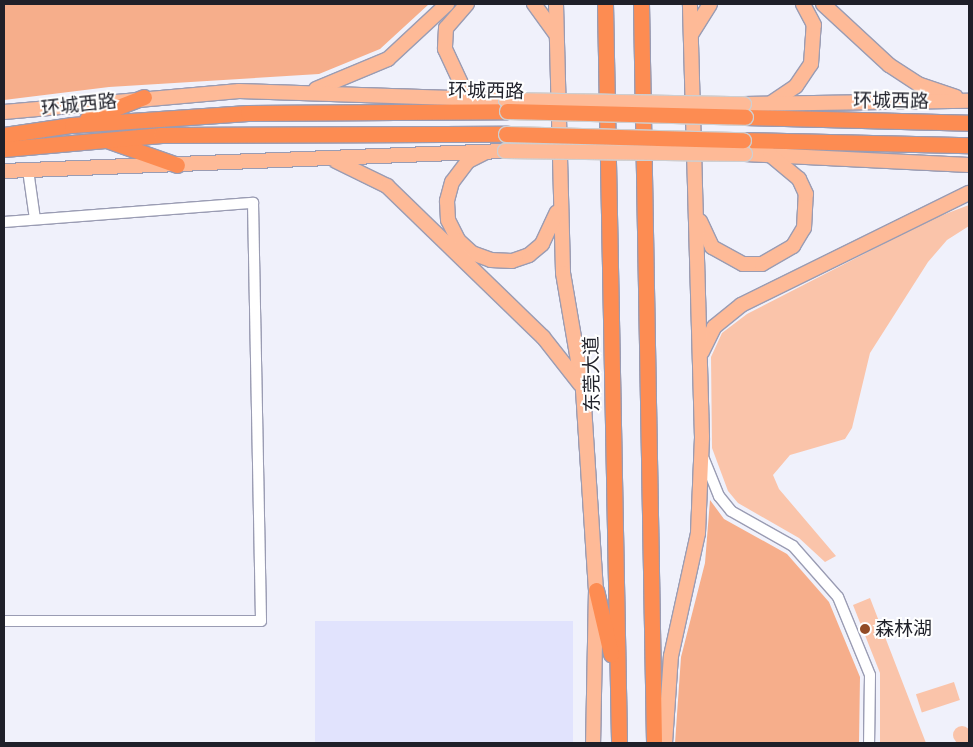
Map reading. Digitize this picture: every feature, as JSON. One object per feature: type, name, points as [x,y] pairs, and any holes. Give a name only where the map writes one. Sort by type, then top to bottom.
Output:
[{"type":"highway","name":"东莞大道","points":[[606,4],[619,743]]},
{"type":"highway","points":[[641,4],[654,743]]},
{"type":"highway","points":[[72,125],[144,97]]},
{"type":"highway","name":"环城西路","points":[[4,135],[72,125],[248,113],[506,105],[745,110],[969,123]]},
{"type":"highway","name":"环城西路","points":[[4,149],[103,139],[307,132],[506,134],[744,147],[969,145]]},
{"type":"highway","points":[[103,139],[177,165]]},
{"type":"highway","points":[[596,590],[618,684]]},
{"type":"main road","points":[[306,92],[388,59],[448,4]]},
{"type":"main road","points":[[467,4],[446,28],[445,49],[461,84],[481,98]]},
{"type":"main road","points":[[534,4],[557,37]]},
{"type":"main road","points":[[556,4],[559,199],[565,304],[583,390],[596,590],[593,743]]},
{"type":"main road","points":[[665,743],[671,656],[698,533],[702,449],[701,355],[690,4]]},
{"type":"main road","points":[[691,34],[710,4]]},
{"type":"main road","points":[[771,103],[796,86],[811,64],[814,25],[803,4]]},
{"type":"main road","points":[[823,4],[889,65],[918,84],[968,101]]},
{"type":"main road","points":[[4,112],[144,97],[306,92],[481,98],[506,105]]},
{"type":"main road","points":[[745,110],[771,103],[968,101]]},
{"type":"main road","points":[[4,171],[489,150],[744,147],[770,155],[969,165]]},
{"type":"main road","points":[[489,150],[468,161],[452,182],[447,201],[448,220],[458,240],[472,252],[492,260],[512,261],[529,255],[553,227],[559,199]]},
{"type":"main road","points":[[697,208],[712,247],[726,258],[762,264],[785,252],[804,228],[806,194],[799,179],[770,155]]},
{"type":"main road","points":[[321,158],[348,164],[388,186],[543,337],[583,390]]},
{"type":"main road","points":[[701,355],[714,327],[741,305],[969,193]]},
{"type":"street","points":[[28,170],[35,218]]},
{"type":"street","points":[[4,222],[35,218],[254,203],[261,621],[4,621]]},
{"type":"street","points":[[702,449],[707,471],[731,511],[793,546],[838,597],[870,675],[869,743]]},
{"type":"shaded area","points":[[4,4],[429,4],[380,49],[319,74],[109,87],[4,100]]},
{"type":"shaded area","points":[[969,205],[969,226],[947,240],[928,262],[870,353],[852,428],[845,439],[790,455],[773,475],[779,489],[836,556],[825,562],[799,538],[738,503],[728,491],[712,448],[711,357],[722,333],[747,314],[932,219]]},
{"type":"shaded area","points":[[710,500],[724,519],[787,554],[829,602],[860,677],[859,743],[675,743],[681,657],[705,563]]},
{"type":"shaded area","points":[[870,598],[926,743],[880,743],[880,673],[853,605]]},
{"type":"shaded area","points":[[315,621],[573,621],[573,743],[315,743]]},
{"type":"shaded area","points":[[954,682],[960,700],[922,712],[916,694]]},
{"type":"shaded area","points":[[962,726],[968,729],[971,735],[968,741],[962,744],[956,741],[953,735],[956,729]]},
{"type":"place","name":"森林湖","points":[[865,629]]}]
